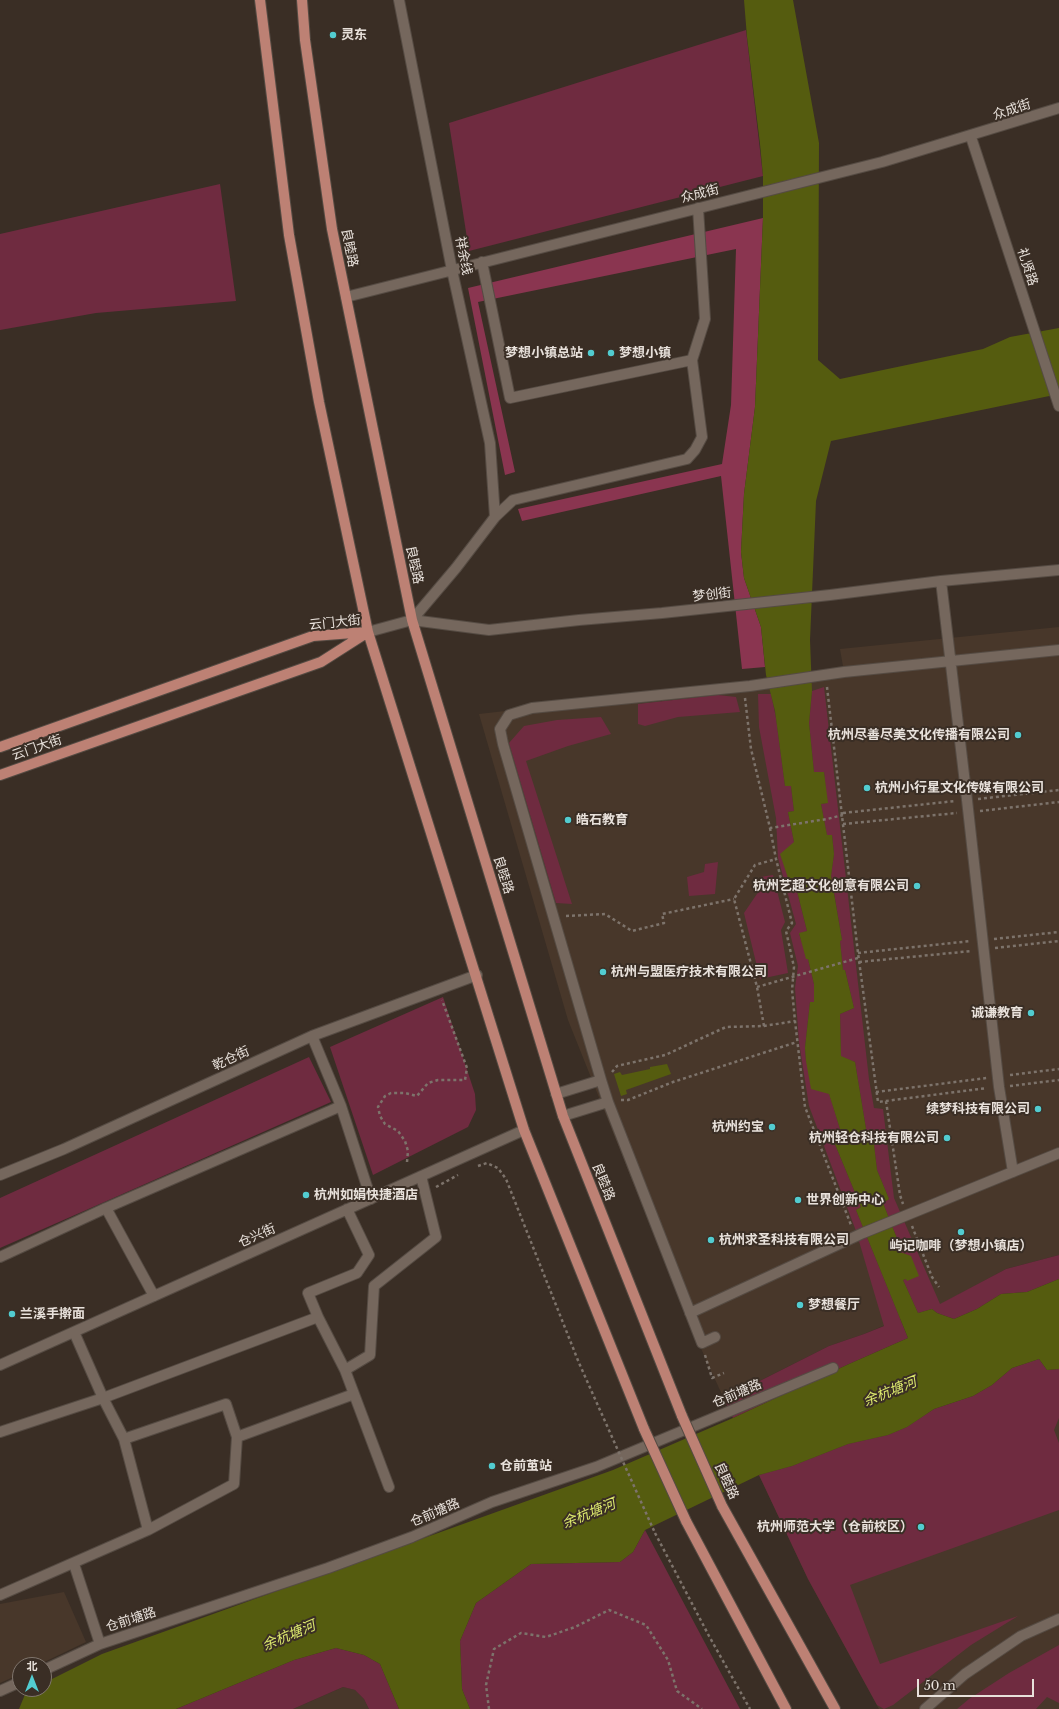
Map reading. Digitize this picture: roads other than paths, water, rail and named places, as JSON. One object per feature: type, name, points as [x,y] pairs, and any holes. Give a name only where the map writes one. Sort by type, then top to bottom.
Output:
[{"type":"main road","points":[[260,0],[289,235],[319,402],[368,632],[477,975],[524,1130],[644,1430],[686,1521],[786,1709]]},
{"type":"main road","name":"良睦路","points":[[302,0],[305,40],[332,229],[412,620],[556,1094],[563,1116],[682,1416],[722,1506],[835,1709]]},
{"type":"main road","name":"云门大街","points":[[0,747],[313,636],[368,632]]},
{"type":"main road","name":"云门大街","points":[[0,775],[321,662],[368,632]]},
{"type":"street","name":"祥余线","points":[[399,0],[452,270],[490,443],[495,517]]},
{"type":"street","name":"众成街","points":[[346,297],[882,162],[971,137],[1059,108]]},
{"type":"street","name":"礼贤路","points":[[971,137],[1058,402]]},
{"type":"street","points":[[412,620],[456,568],[495,517],[512,500],[687,459],[695,450],[702,437],[692,360],[705,318],[698,208]]},
{"type":"street","points":[[482,262],[510,398],[692,360]]},
{"type":"street","name":"梦创街","points":[[368,632],[412,620],[489,630],[578,620],[662,614],[826,596],[941,581],[1059,570]]},
{"type":"street","points":[[941,581],[999,1087],[1013,1172]]},
{"type":"street","points":[[716,1337],[702,1343],[608,1102],[553,917],[500,729],[509,715],[532,708],[750,686],[818,676],[1059,650]]},
{"type":"street","name":"乾仓街","points":[[0,1176],[64,1149],[312,1036],[477,975]]},
{"type":"street","points":[[312,1036],[341,1106],[371,1199]]},
{"type":"street","points":[[556,1094],[601,1080]]},
{"type":"street","points":[[563,1116],[608,1102]]},
{"type":"street","points":[[0,1257],[106,1208],[341,1106]]},
{"type":"street","name":"仓兴街","points":[[0,1365],[524,1130]]},
{"type":"street","points":[[690,1313],[863,1233],[1059,1153]]},
{"type":"street","points":[[345,1370],[370,1355],[374,1286],[436,1237],[421,1176]]},
{"type":"street","points":[[106,1208],[154,1296]]},
{"type":"street","points":[[348,1209],[369,1255],[357,1273],[308,1293],[318,1317],[345,1370],[389,1487]]},
{"type":"street","points":[[0,1432],[103,1398],[318,1317]]},
{"type":"street","points":[[74,1332],[103,1398],[124,1439],[148,1530]]},
{"type":"street","name":"仓前塘路","points":[[52,1666],[100,1644],[384,1548],[492,1502],[596,1467],[833,1368]]},
{"type":"street","points":[[237,1437],[354,1394]]},
{"type":"street","points":[[0,1595],[74,1564],[148,1530],[234,1484],[237,1437],[226,1404],[124,1439]]},
{"type":"street","points":[[74,1564],[100,1644]]},
{"type":"street","points":[[925,1709],[965,1674],[1021,1636],[1059,1619]]},
{"type":"street","points":[[0,1691],[12,1686]]},
{"type":"water","name":"余杭塘河","points":[[744,0],[793,0],[819,143],[818,360],[840,379],[983,349],[1010,337],[1059,328],[1059,394],[831,441],[816,501],[810,640],[812,691],[809,723],[814,772],[824,772],[828,803],[821,804],[827,835],[832,835],[834,854],[831,876],[842,940],[840,941],[843,970],[845,970],[854,1008],[840,1014],[841,1056],[855,1062],[867,1135],[873,1136],[877,1170],[889,1199],[883,1203],[898,1241],[897,1245],[900,1252],[911,1256],[919,1276],[907,1281],[906,1279],[903,1280],[918,1313],[932,1309],[937,1313],[954,1319],[977,1309],[1001,1294],[1027,1292],[1059,1279],[1059,1369],[1047,1370],[1039,1359],[1012,1368],[992,1385],[973,1396],[934,1409],[907,1427],[888,1435],[848,1444],[792,1466],[759,1475],[645,1530],[633,1552],[620,1562],[531,1564],[476,1603],[460,1641],[462,1689],[470,1709],[399,1709],[380,1664],[364,1655],[336,1648],[294,1660],[176,1709],[19,1709],[24,1697],[52,1697],[52,1679],[102,1654],[613,1470],[733,1418],[908,1338],[856,1210],[861,1207],[832,1137],[841,1132],[829,1094],[811,1089],[805,1048],[810,1002],[814,1002],[814,984],[808,959],[806,959],[799,933],[807,931],[795,883],[790,884],[780,854],[794,842],[788,812],[794,811],[791,786],[785,786],[775,711],[766,675],[761,627],[744,578],[741,552],[744,494],[755,407],[763,218],[763,176]]},
{"type":"water","points":[[667,1064],[671,1074],[626,1090],[627,1094],[621,1096],[614,1074],[620,1072],[622,1075]]},
{"type":"place","name":"灵东","points":[[333,35]]},
{"type":"place","name":"梦想小镇总站","points":[[591,353]]},
{"type":"place","name":"梦想小镇","points":[[611,353]]},
{"type":"place","name":"杭州尽善尽美文化传播有限公司","points":[[1018,735]]},
{"type":"place","name":"杭州小行星文化传媒有限公司","points":[[867,788]]},
{"type":"place","name":"皓石教育","points":[[568,820]]},
{"type":"place","name":"杭州艺超文化创意有限公司","points":[[917,886]]},
{"type":"place","name":"杭州与盟医疗技术有限公司","points":[[603,972]]},
{"type":"place","name":"诚谦教育","points":[[1031,1013]]},
{"type":"place","name":"续梦科技有限公司","points":[[1038,1109]]},
{"type":"place","name":"杭州约宝","points":[[772,1127]]},
{"type":"place","name":"杭州轻仓科技有限公司","points":[[947,1138]]},
{"type":"place","name":"杭州如娟快捷酒店","points":[[306,1195]]},
{"type":"place","name":"世界创新中心","points":[[798,1200]]},
{"type":"place","name":"屿记咖啡（梦想小镇店）","points":[[961,1232]]},
{"type":"place","name":"杭州求圣科技有限公司","points":[[711,1240]]},
{"type":"place","name":"梦想餐厅","points":[[800,1305]]},
{"type":"place","name":"兰溪手擀面","points":[[12,1314]]},
{"type":"place","name":"仓前茧站","points":[[492,1466]]},
{"type":"place","name":"杭州师范大学（仓前校区）","points":[[921,1527]]}]
